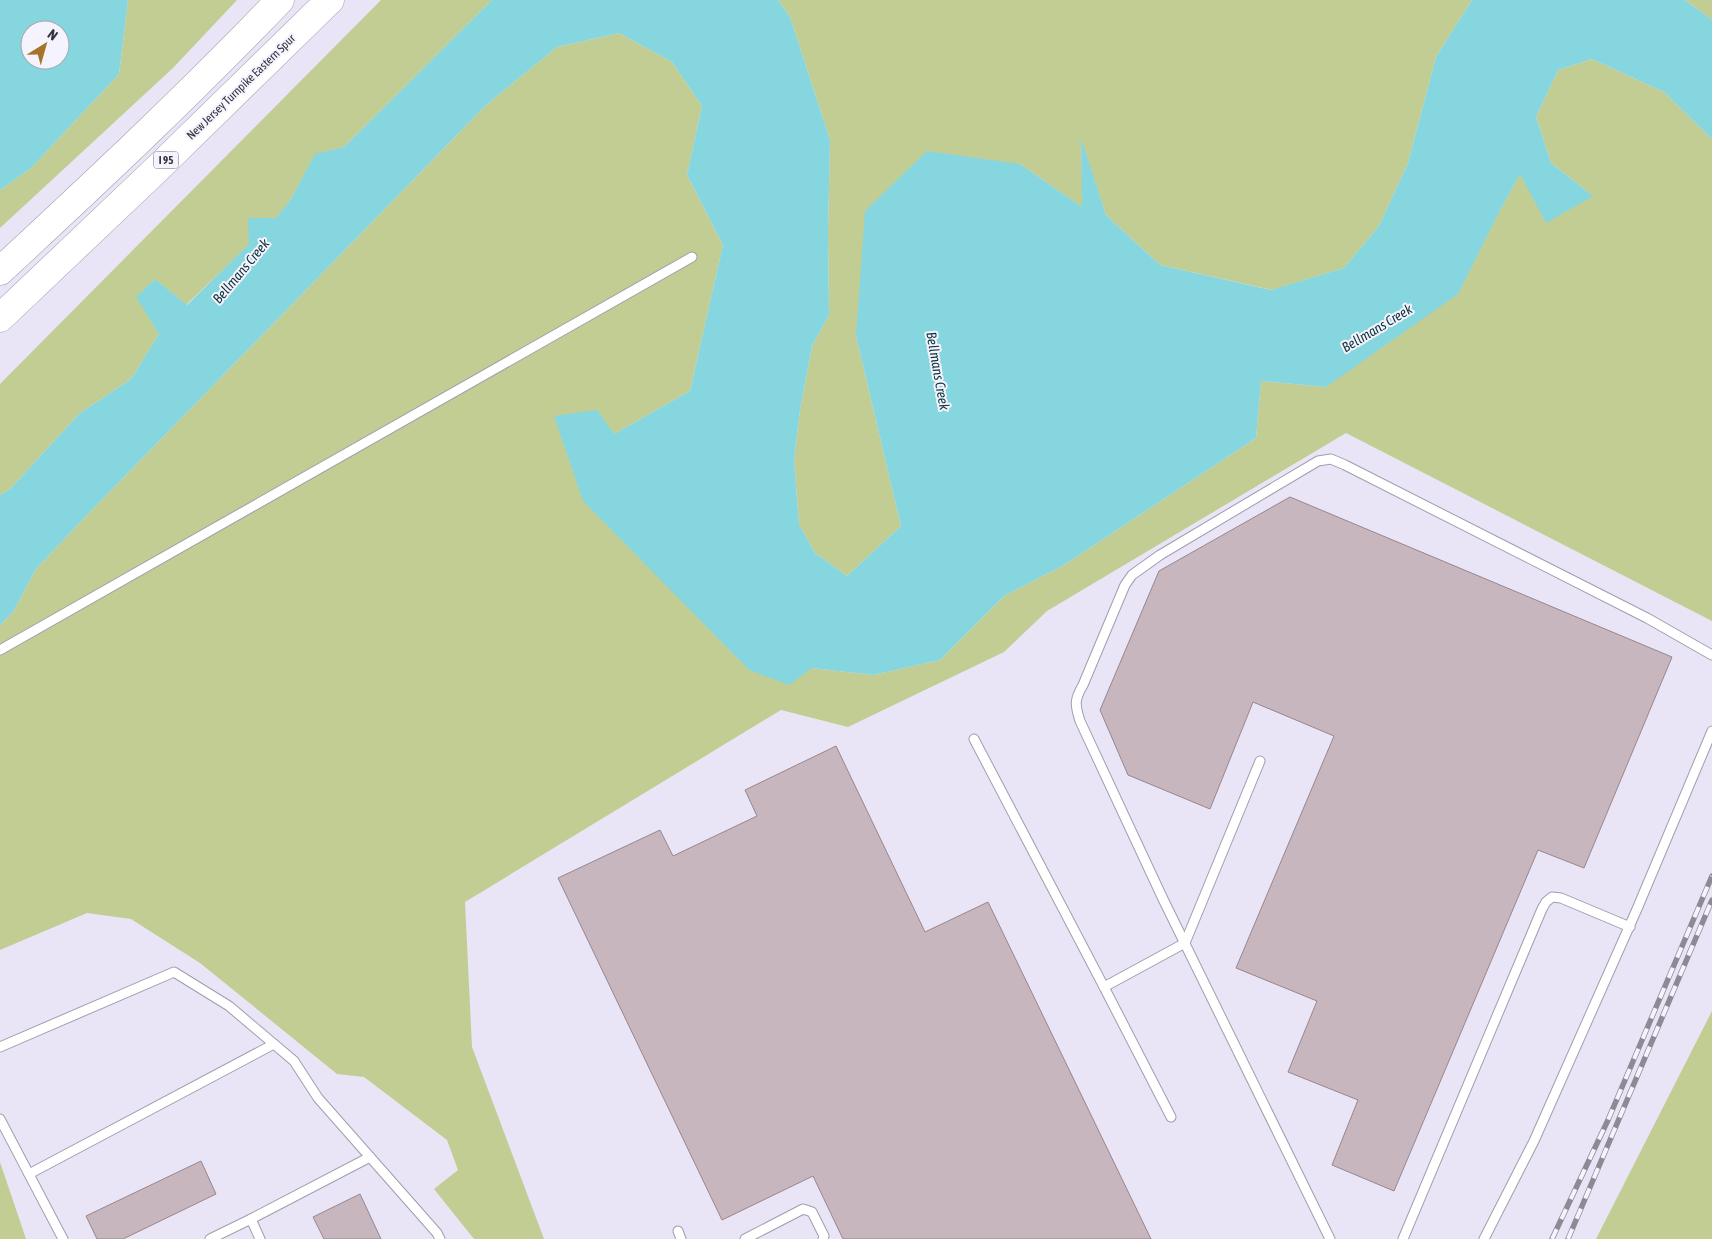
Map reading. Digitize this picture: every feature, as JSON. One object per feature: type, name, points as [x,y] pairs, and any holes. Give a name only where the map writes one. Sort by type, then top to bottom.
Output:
[{"type":"highway","name":"I 95","points":[[0,271],[135,144],[237,45],[280,0]]},
{"type":"highway","name":"New Jersey Turnpike Eastern Spur","points":[[0,318],[158,168],[330,0]]},
{"type":"lane","points":[[0,650],[692,257]]},
{"type":"lane","points":[[1330,1239],[1185,943],[1080,721],[1075,706],[1077,696],[1083,686],[1124,585],[1132,575],[1160,555],[1318,461],[1331,459],[1647,618],[1712,655]]},
{"type":"lane","points":[[1484,1239],[1534,1141],[1630,927],[1712,731]]},
{"type":"lane","points":[[974,739],[1171,1117]]},
{"type":"lane","points":[[1104,987],[1185,943],[1260,761]]},
{"type":"lane","points":[[1403,1239],[1546,902],[1552,897],[1561,898],[1630,927]]},
{"type":"lane","points":[[0,1047],[174,972],[229,1006],[294,1061],[318,1098],[437,1233],[440,1239]]},
{"type":"lane","points":[[29,1174],[274,1044]]},
{"type":"lane","points":[[0,1119],[63,1239]]},
{"type":"lane","points":[[210,1239],[370,1156]]},
{"type":"lane","points":[[744,1239],[803,1209],[812,1212],[824,1236],[823,1239]]},
{"type":"lane","points":[[251,1219],[260,1239]]},
{"type":"green space","points":[[128,0],[237,0],[173,68],[0,228],[0,190],[30,169],[119,74]]},
{"type":"green space","points":[[381,0],[492,0],[344,147],[315,155],[291,199],[276,219],[186,305],[155,279],[137,297],[159,334],[131,379],[80,413],[10,489],[0,495],[0,384]]},
{"type":"green space","points":[[778,0],[1472,0],[1436,57],[1408,163],[1379,226],[1344,268],[1272,290],[1160,265],[1106,215],[1081,140],[1083,208],[1020,164],[856,336],[901,526],[847,576],[815,553],[799,524],[794,460],[800,410],[812,346],[829,315],[830,140],[790,17]]},
{"type":"green space","points":[[1685,0],[1712,0],[1712,20]]},
{"type":"green space","points":[[619,33],[672,62],[702,106],[687,175],[723,245],[690,391],[614,434],[554,416],[812,668],[873,675],[940,660],[1004,596],[1064,565],[1256,438],[1261,381],[1326,387],[1499,212],[1520,173],[1593,196],[1551,163],[1536,117],[1558,70],[1592,59],[1664,92],[1712,139],[1712,621],[1346,433],[1047,611],[1004,652],[848,727],[781,710],[465,902],[472,1047],[544,1239],[474,1239],[434,1189],[458,1170],[447,1140],[364,1077],[337,1074],[200,963],[131,919],[87,913],[0,950],[0,625],[13,612],[36,569],[486,105],[557,47]]},
{"type":"green space","points":[[1712,1011],[1712,1239],[1596,1239]]},
{"type":"green space","points":[[0,1162],[26,1239],[0,1239]]},
{"type":"water","points":[[0,0],[128,0],[119,74],[30,169],[0,190]]},
{"type":"water","name":"Bellmans Creek","points":[[492,0],[778,0],[790,17],[830,140],[829,315],[812,346],[800,410],[794,460],[799,524],[815,553],[847,576],[901,526],[856,336],[865,211],[927,151],[1020,164],[1082,207],[1081,138],[1106,215],[1160,265],[1271,290],[1344,268],[1379,226],[1408,163],[1436,57],[1472,0],[1685,0],[1712,20],[1712,139],[1664,92],[1592,59],[1558,70],[1536,117],[1551,163],[1593,196],[1546,223],[1520,174],[1458,294],[1326,387],[1261,381],[1256,438],[1064,565],[1004,596],[940,660],[873,675],[812,668],[789,685],[749,670],[583,501],[554,416],[597,410],[614,434],[690,391],[723,245],[687,175],[702,106],[672,62],[619,33],[557,47],[486,105],[86,516],[36,569],[13,612],[0,625],[0,495],[10,489],[80,413],[131,379],[159,334],[136,297],[155,279],[187,305],[249,244],[248,218],[276,218],[291,199],[315,154],[344,147]]},
{"type":"building","points":[[1290,497],[1672,657],[1584,868],[1538,850],[1394,1191],[1332,1165],[1358,1100],[1288,1072],[1317,1001],[1236,968],[1334,736],[1253,702],[1210,809],[1128,775],[1100,710],[1159,571]]},
{"type":"building","points":[[836,746],[925,932],[988,902],[1151,1239],[843,1239],[813,1176],[722,1220],[558,878],[660,830],[673,856],[757,816],[745,790]]},
{"type":"building","points":[[201,1161],[216,1194],[123,1239],[97,1239],[86,1216]]},
{"type":"building","points":[[360,1194],[381,1239],[324,1239],[313,1217]]},
{"type":"railway","points":[[1552,1239],[1608,1120],[1712,876]]},
{"type":"railway","points":[[1568,1239],[1712,900]]}]
